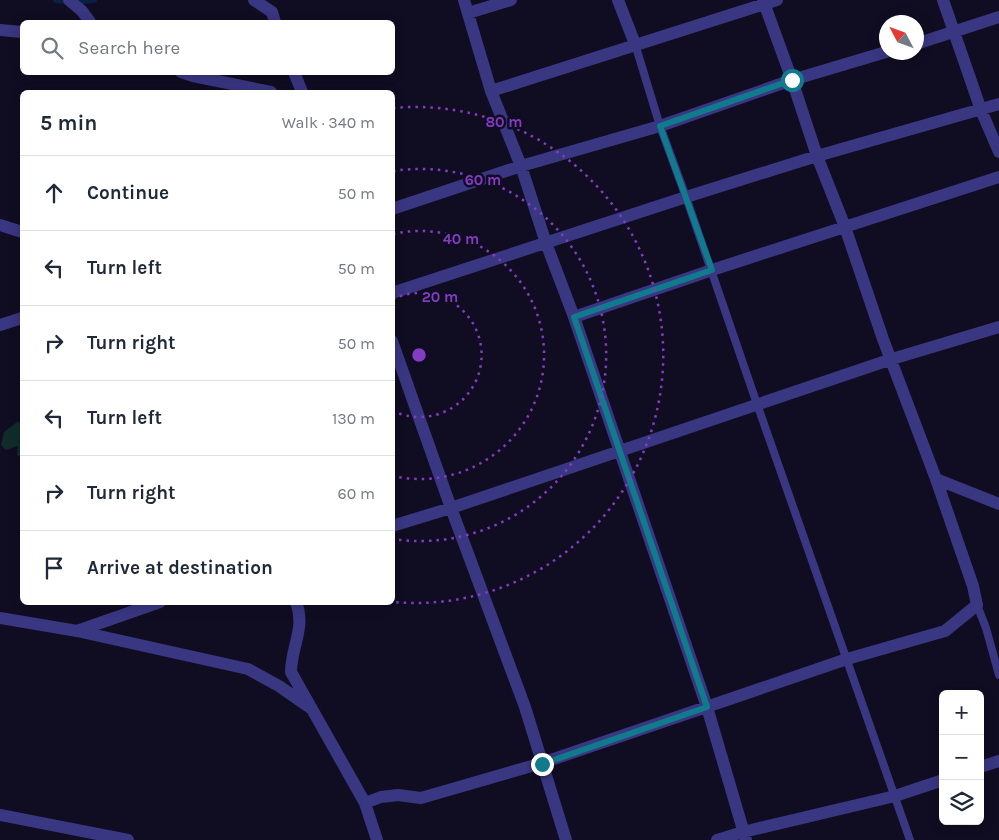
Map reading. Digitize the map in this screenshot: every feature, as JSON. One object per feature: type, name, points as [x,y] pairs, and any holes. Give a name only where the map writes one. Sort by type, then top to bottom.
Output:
[{"type":"street","points":[[69,0],[82,11],[89,20]]},
{"type":"street","points":[[254,0],[272,12],[274,20]]},
{"type":"street","points":[[464,0],[491,91],[521,166],[546,243],[574,317],[707,707],[744,836]]},
{"type":"street","points":[[468,13],[511,0]]},
{"type":"street","points":[[618,0],[635,44]]},
{"type":"street","points":[[943,0],[981,110],[999,152]]},
{"type":"street","points":[[365,803],[381,796],[398,795],[420,798],[542,764],[847,658],[945,631],[977,605],[973,586],[936,479],[883,339],[845,227],[817,156],[768,1],[491,91]]},
{"type":"street","points":[[924,42],[999,17]]},
{"type":"street","points":[[0,30],[20,32]]},
{"type":"street","points":[[395,209],[521,166],[660,126],[792,80],[879,54]]},
{"type":"street","points":[[190,75],[261,90]]},
{"type":"street","points":[[295,75],[301,90]]},
{"type":"street","points":[[395,292],[817,156],[999,104]]},
{"type":"street","points":[[574,317],[999,177]]},
{"type":"street","points":[[0,225],[20,231]]},
{"type":"street","points":[[0,325],[20,319]]},
{"type":"street","points":[[395,525],[451,508],[892,359],[999,327]]},
{"type":"street","points":[[395,349],[451,508],[525,706],[566,840]]},
{"type":"street","points":[[936,479],[999,504]]},
{"type":"street","points":[[77,631],[151,605]]},
{"type":"street","points":[[297,605],[300,628],[291,660],[291,672],[365,803],[377,840]]},
{"type":"street","points":[[0,618],[77,631],[248,669],[279,686],[312,710]]},
{"type":"street","points":[[984,766],[999,761]]},
{"type":"street","points":[[717,840],[744,836],[895,796],[939,781]]},
{"type":"street","points":[[0,815],[128,840]]},
{"type":"lane","points":[[635,44],[660,126],[910,840]]},
{"type":"lane","points":[[977,605],[986,628],[999,675]]},
{"type":"green space","points":[[17,422],[20,422],[20,457],[17,455],[18,446],[6,450],[1,445],[4,432]]},
{"type":"waterway","points":[[56,0],[72,2],[94,0]]},
{"type":"route","points":[[542,764],[707,707],[574,317],[712,270],[660,126],[792,80]]}]
